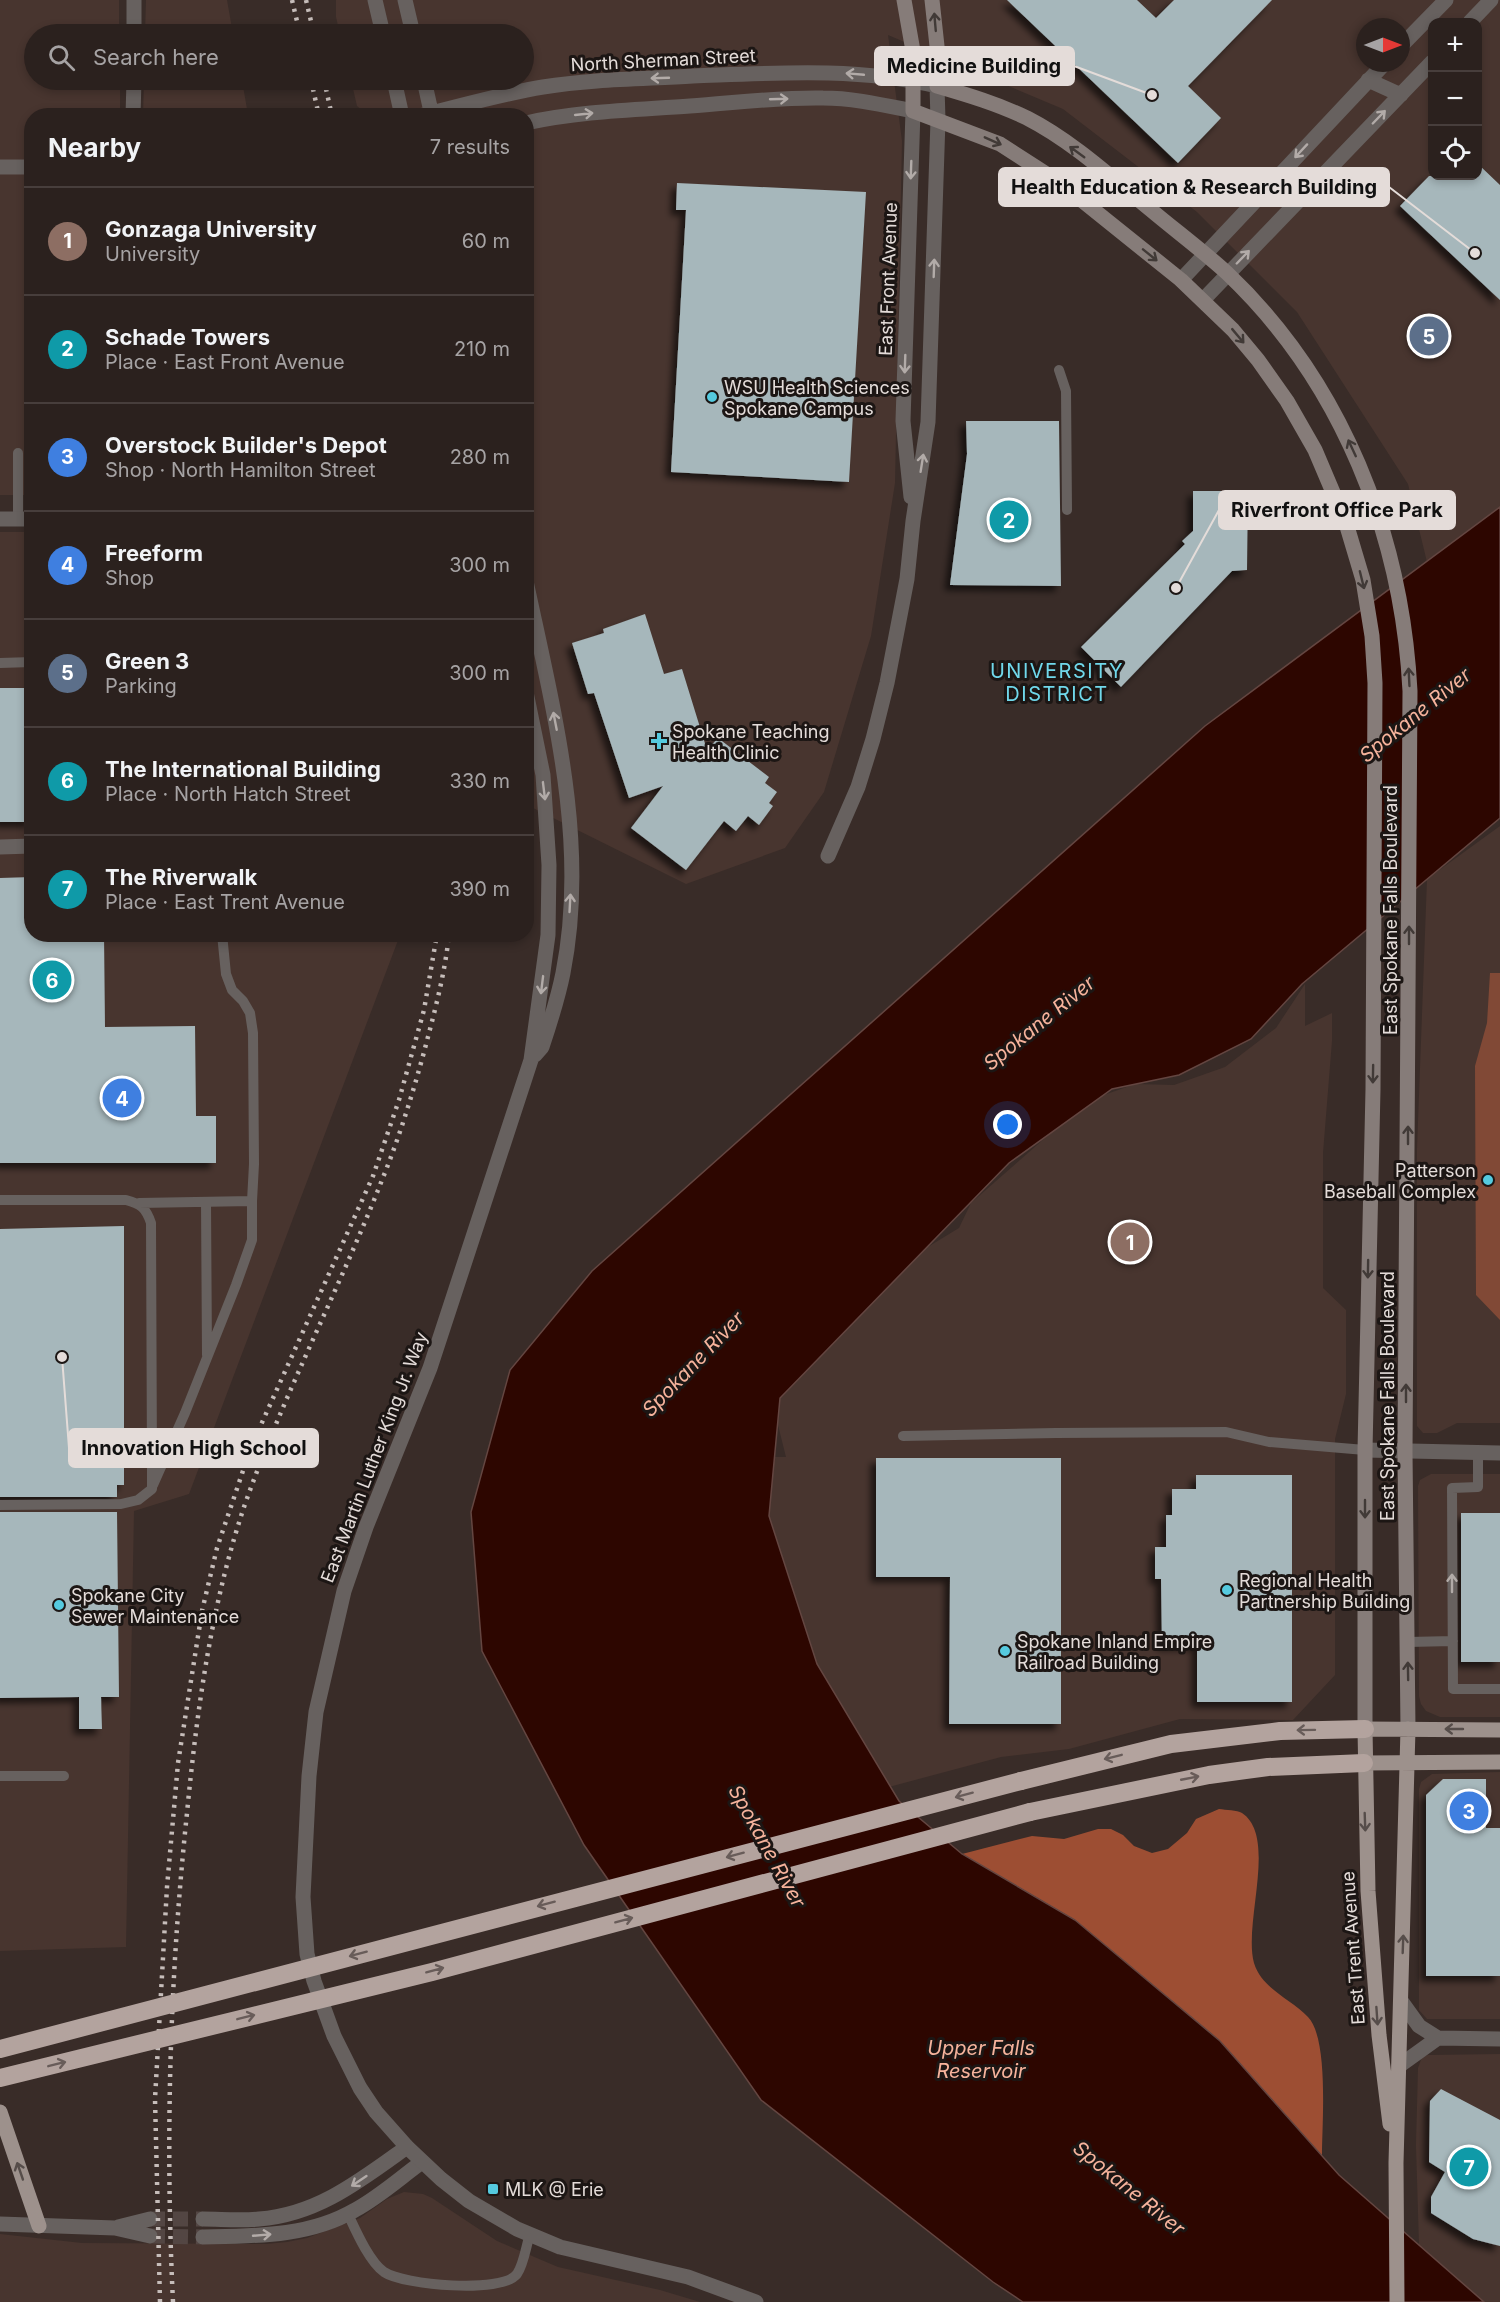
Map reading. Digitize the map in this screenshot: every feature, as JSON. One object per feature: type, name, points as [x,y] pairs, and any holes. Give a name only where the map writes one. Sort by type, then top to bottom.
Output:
[{"type":"highway","points":[[0,2049],[1021,1781],[1171,1744],[1280,1731],[1365,1730]]},
{"type":"highway","points":[[0,2078],[432,1971],[1030,1812],[1209,1775],[1277,1766],[1364,1763]]},
{"type":"main road","points":[[904,0],[911,31],[913,111]]},
{"type":"main road","points":[[932,0],[938,86]]},
{"type":"main road","name":"East Spokane Falls Boulevard","points":[[938,86],[990,102],[1029,119],[1104,171],[1228,274],[1296,352],[1352,447],[1375,502],[1398,588],[1408,657],[1409,994],[1406,1452],[1408,1729]]},
{"type":"main road","name":"East Spokane Falls Boulevard","points":[[913,111],[1000,144],[1059,182],[1181,280],[1239,337],[1287,401],[1315,450],[1346,523],[1363,580],[1372,636],[1373,659],[1374,1016],[1365,1450],[1365,1730]]},
{"type":"main road","name":"East Trent Avenue","points":[[1397,2302],[1396,2171],[1408,1729]]},
{"type":"main road","points":[[1365,1730],[1500,1730]]},
{"type":"main road","name":"East Trent Avenue","points":[[1365,1730],[1367,1859],[1378,2024],[1396,2171]]},
{"type":"main road","points":[[1364,1763],[1500,1762]]},
{"type":"main road","points":[[0,2112],[39,2226]]},
{"type":"street","points":[[134,0],[134,24]]},
{"type":"street","points":[[375,0],[381,24]]},
{"type":"street","points":[[405,0],[411,24]]},
{"type":"street","points":[[1410,37],[1446,0]]},
{"type":"street","points":[[1474,18],[1491,0]]},
{"type":"street","points":[[1203,300],[1428,66]]},
{"type":"street","name":"North Sherman Street","points":[[534,89],[611,80],[812,72],[850,73],[913,80]]},
{"type":"street","points":[[1181,280],[1376,72]]},
{"type":"street","name":"East Spokane Falls Boulevard","points":[[913,80],[938,86]]},
{"type":"street","points":[[1368,80],[1401,95]]},
{"type":"street","points":[[938,86],[938,120]]},
{"type":"street","points":[[134,90],[134,108]]},
{"type":"street","points":[[396,90],[400,108]]},
{"type":"street","points":[[425,90],[427,108]]},
{"type":"street","name":"North Sherman Street","points":[[457,108],[532,90]]},
{"type":"street","points":[[534,122],[580,114],[766,99],[844,99],[913,111]]},
{"type":"street","name":"East Front Avenue","points":[[913,111],[903,422],[913,521]]},
{"type":"street","name":"East Front Avenue","points":[[828,856],[858,787],[887,683],[907,579],[928,422],[938,120]]},
{"type":"street","points":[[0,167],[24,166]]},
{"type":"street","points":[[0,519],[24,519]]},
{"type":"street","name":"East Martin Luther King Jr. Way","points":[[531,1060],[542,1047],[563,972],[570,912],[572,859],[562,762],[534,621]]},
{"type":"street","name":"East Martin Luther King Jr. Way","points":[[534,732],[543,776],[549,853],[548,934],[531,1060],[430,1368],[366,1527],[344,1591],[316,1712],[309,1776],[303,1868],[307,1954],[324,2012],[344,2059],[376,2112],[422,2162],[475,2205],[530,2234],[580,2252],[696,2279],[756,2302]]},
{"type":"street","points":[[0,847],[24,846]]},
{"type":"street","points":[[1365,1450],[1500,1452]]},
{"type":"street","points":[[1401,2001],[1419,2025],[1438,2038],[1500,2038]]},
{"type":"street","points":[[1399,2066],[1438,2038]]},
{"type":"street","points":[[203,2219],[258,2219],[304,2210],[342,2192],[407,2147]]},
{"type":"street","points":[[203,2236],[251,2236],[298,2231],[322,2225],[348,2214],[422,2162]]},
{"type":"street","points":[[115,2228],[150,2219]]},
{"type":"street","points":[[0,2224],[115,2228],[150,2236]]},
{"type":"lane","points":[[1059,370],[1066,391],[1067,510]]},
{"type":"lane","points":[[18,453],[24,510]]},
{"type":"lane","points":[[0,663],[24,662]]},
{"type":"lane","points":[[0,1504],[121,1504],[138,1500],[152,1489],[207,1360],[252,1240],[253,1033],[250,1013],[243,1001],[232,990],[225,974],[223,942]]},
{"type":"lane","points":[[0,1200],[108,1199],[139,1203],[252,1201]]},
{"type":"lane","points":[[206,1202],[207,1360]]},
{"type":"lane","points":[[139,1203],[148,1212],[150,1223],[152,1489]]},
{"type":"lane","points":[[903,1436],[1056,1432],[1226,1432],[1269,1442],[1365,1450]]},
{"type":"lane","points":[[1478,1453],[1478,1487],[1452,1488],[1453,1689],[1500,1689]]},
{"type":"lane","points":[[1408,1642],[1453,1641]]},
{"type":"lane","points":[[0,1776],[64,1776]]},
{"type":"lane","points":[[348,2214],[365,2247],[382,2271],[412,2282],[485,2285],[508,2281],[517,2273],[530,2234]]},
{"type":"shaded area","points":[[0,0],[119,0],[119,24],[24,24],[24,90],[120,90],[120,108],[24,108],[24,495],[0,495]]},
{"type":"shaded area","points":[[146,0],[227,0],[231,24],[145,24]]},
{"type":"shaded area","name":"WSU Health Sciences Spokane Campus","points":[[336,0],[1500,0],[1500,507],[1427,562],[1408,484],[1297,312],[1197,212],[1063,109],[888,35],[902,141],[895,483],[871,636],[824,792],[785,848],[686,884],[534,808],[534,108],[359,108],[353,90],[534,90],[534,24],[338,24]]},
{"type":"shaded area","points":[[144,90],[244,90],[247,108],[143,108]]},
{"type":"shaded area","points":[[0,532],[24,532],[24,942],[397,942],[189,1494],[134,1511],[126,1947],[0,1951]]},
{"type":"shaded area","points":[[1500,826],[1500,1423],[1457,1423],[1437,1433],[1423,1433],[1417,1426],[1417,1149],[1427,879]]},
{"type":"shaded area","name":"Patterson Baseball Complex","points":[[1490,973],[1500,973],[1500,1320],[1476,1295],[1475,1066],[1487,1023]]},
{"type":"shaded area","points":[[1305,984],[1305,1026],[1332,1013],[1323,1153],[1323,1288],[1346,1310],[1346,1394],[1335,1439],[1335,1675],[1293,1720],[1180,1719],[1069,1749],[1001,1757],[698,1838],[579,1457],[786,1457],[778,1425],[779,1391],[913,1256],[959,1228],[971,1203],[1087,1101],[1135,1084],[1174,1085],[1225,1067],[1276,1028]]},
{"type":"shaded area","points":[[1431,1474],[1500,1474],[1500,1717],[1440,1717],[1426,1711],[1421,1704],[1419,1696],[1418,1486],[1420,1480]]},
{"type":"shaded area","points":[[1500,1772],[1500,2019],[1427,2019],[1419,2010],[1419,1789],[1421,1782],[1432,1774]]},
{"type":"shaded area","points":[[1219,1809],[1242,1813],[1252,1825],[1258,1841],[1259,1860],[1252,1946],[1254,1963],[1263,1980],[1301,2010],[1315,2028],[1322,2062],[1322,2156],[1220,2041],[1075,1920],[962,1854],[1032,1836],[1064,1839],[1098,1829],[1111,1829],[1123,1835],[1134,1846],[1152,1853],[1168,1849],[1187,1833],[1196,1819]]},
{"type":"shaded area","points":[[1500,2054],[1500,2302],[1484,2302],[1419,2245],[1416,2145],[1418,2068],[1422,2057],[1428,2055]]},
{"type":"shaded area","points":[[404,2192],[423,2194],[432,2198],[497,2241],[558,2267],[660,2290],[700,2302],[0,2302],[0,2234],[82,2243],[266,2244],[287,2242],[307,2238],[360,2218],[387,2199]]},
{"type":"water","name":"Upper Falls Reservoir","points":[[1500,507],[1500,818],[1302,984],[1251,1039],[1179,1075],[1112,1089],[1009,1163],[780,1398],[769,1516],[817,1664],[899,1801],[962,1854],[1075,1920],[1220,2041],[1339,2175],[1484,2302],[1023,2302],[993,2282],[761,2100],[584,1845],[482,1651],[471,1512],[510,1370],[592,1271],[1205,726]]},
{"type":"building","points":[[1007,0],[1137,0],[1156,18],[1174,0],[1272,0],[1188,86],[1221,118],[1178,163]]},
{"type":"building","points":[[1482,168],[1500,185],[1500,300],[1400,206],[1428,177],[1428,180],[1482,180]]},
{"type":"building","points":[[677,183],[866,192],[849,482],[671,472],[686,210],[676,210]]},
{"type":"building","points":[[966,421],[1059,421],[1061,586],[950,585],[967,454]]},
{"type":"building","points":[[1193,491],[1248,491],[1247,570],[1232,571],[1121,687],[1081,647],[1185,544],[1182,541],[1193,531]]},
{"type":"building","name":"Spokane Teaching Health Clinic","points":[[645,614],[664,674],[682,669],[707,750],[718,738],[769,777],[765,783],[777,792],[769,803],[773,806],[759,825],[748,816],[736,831],[724,821],[686,870],[631,828],[663,786],[629,798],[594,693],[588,694],[572,643],[604,633],[603,629]]},
{"type":"building","points":[[0,688],[24,688],[24,822],[0,822]]},
{"type":"building","points":[[24,877],[24,942],[104,942],[105,1027],[195,1026],[196,1116],[216,1116],[216,1163],[0,1163],[0,878]]},
{"type":"building","points":[[124,1226],[124,1485],[117,1485],[117,1497],[0,1497],[0,1229]]},
{"type":"building","name":"Spokane Inland Empire Railroad Building","points":[[876,1458],[1061,1458],[1061,1724],[949,1724],[950,1577],[876,1577]]},
{"type":"building","name":"Regional Health Partnership Building","points":[[1196,1475],[1292,1475],[1292,1702],[1197,1702],[1197,1645],[1162,1645],[1161,1579],[1155,1579],[1155,1547],[1166,1547],[1166,1515],[1172,1515],[1172,1489],[1196,1489]]},
{"type":"building","name":"Spokane City Sewer Maintenance","points":[[0,1512],[117,1512],[119,1697],[101,1697],[102,1729],[79,1729],[79,1697],[0,1698]]},
{"type":"building","points":[[1461,1513],[1500,1513],[1500,1662],[1461,1662]]},
{"type":"building","points":[[1443,1779],[1486,1779],[1486,1828],[1500,1828],[1500,1976],[1426,1976],[1426,1795]]},
{"type":"building","points":[[1441,2089],[1500,2120],[1500,2246],[1473,2239],[1431,2213],[1431,2197],[1445,2172],[1429,2162],[1430,2101]]},
{"type":"tunnel","points":[[150,2219],[203,2219]]},
{"type":"tunnel","points":[[150,2236],[203,2237]]},
{"type":"railway","points":[[292,0],[298,24]]},
{"type":"railway","points":[[306,0],[312,24]]},
{"type":"railway","points":[[313,90],[317,108]]},
{"type":"railway","points":[[326,90],[330,108]]},
{"type":"railway","points":[[160,2302],[155,2099],[167,1887],[178,1763],[202,1611],[217,1548],[251,1447],[373,1176],[399,1100],[424,1010],[436,942]]},
{"type":"railway","points":[[173,2302],[169,2180],[173,1996],[181,1874],[195,1736],[214,1620],[232,1544],[259,1465],[365,1221],[400,1133],[435,1009],[448,942]]},
{"type":"place","name":"Medicine Building","points":[[1152,95]]},
{"type":"place","name":"Health Education & Research Building","points":[[1475,253]]},
{"type":"place","name":"Green 3","points":[[1429,336]]},
{"type":"place","name":"WSU Health Sciences Spokane Campus","points":[[712,397]]},
{"type":"place","name":"Schade Towers","points":[[1009,520]]},
{"type":"place","name":"Riverfront Office Park","points":[[1176,588]]},
{"type":"place","name":"Spokane Teaching Health Clinic","points":[[659,741]]},
{"type":"place","name":"The International Building","points":[[52,980]]},
{"type":"place","name":"Freeform","points":[[122,1098]]},
{"type":"place","name":"Patterson Baseball Complex","points":[[1488,1180]]},
{"type":"place","name":"Gonzaga University","points":[[1130,1242]]},
{"type":"place","name":"Innovation High School","points":[[62,1357]]},
{"type":"place","name":"Regional Health Partnership Building","points":[[1227,1590]]},
{"type":"place","name":"Spokane City Sewer Maintenance","points":[[59,1605]]},
{"type":"place","name":"Spokane Inland Empire Railroad Building","points":[[1005,1651]]},
{"type":"place","name":"Overstock Builder's Depot","points":[[1469,1811]]},
{"type":"place","name":"The Riverwalk","points":[[1469,2167]]},
{"type":"place","name":"MLK @ Erie","points":[[493,2189]]},
{"type":"district","name":"UNIVERSITY DISTRICT","points":[[1057,682]]},
{"type":"water label","name":"Spokane River","points":[[1415,715]]},
{"type":"water label","name":"Spokane River","points":[[1039,1023]]},
{"type":"water label","name":"Spokane River","points":[[693,1364]]},
{"type":"water label","name":"Spokane River","points":[[767,1846]]},
{"type":"water label","name":"Spokane River","points":[[1129,2188]]}]
